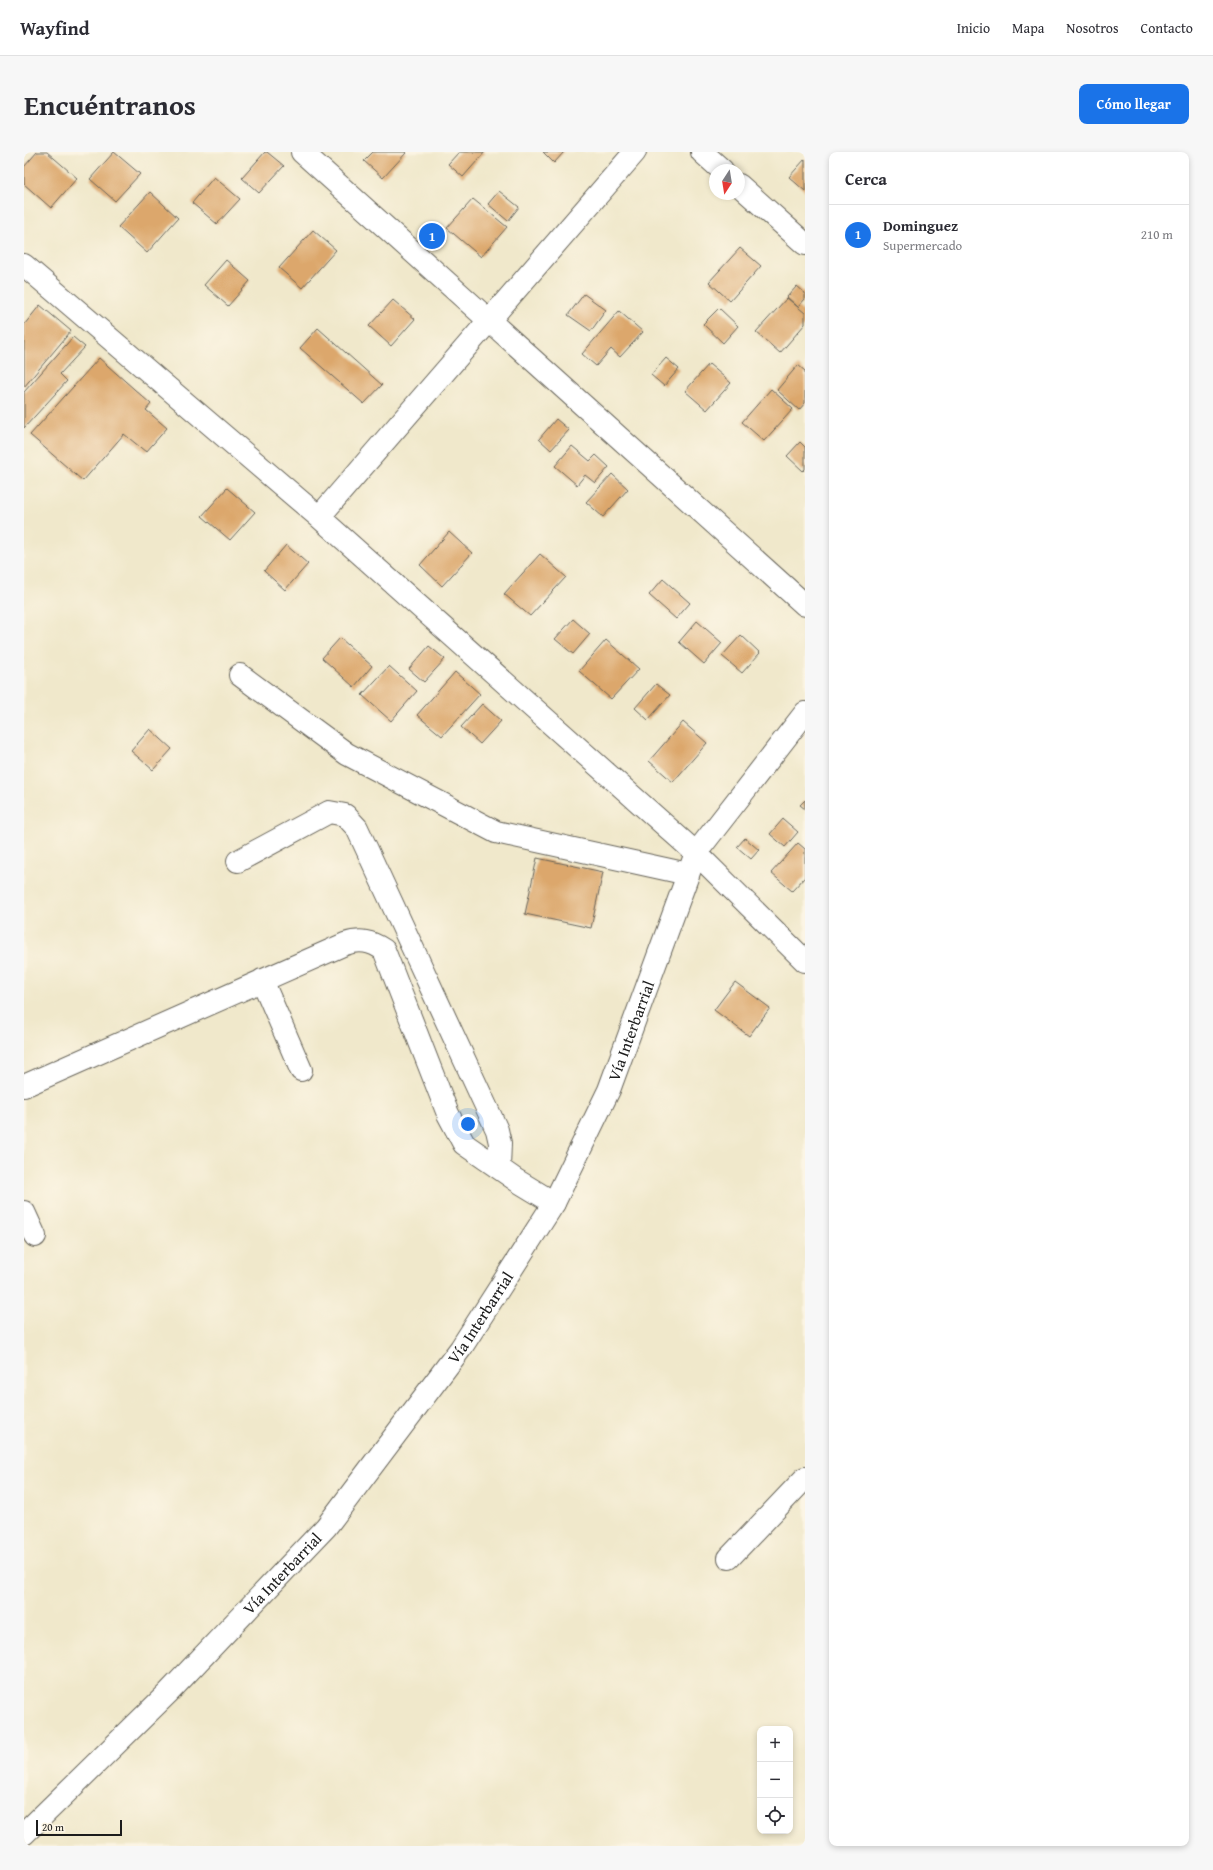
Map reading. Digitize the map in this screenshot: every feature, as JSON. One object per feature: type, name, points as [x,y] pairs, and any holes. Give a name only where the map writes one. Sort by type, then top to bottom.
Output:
[{"type":"street","points":[[302,152],[805,604]]},
{"type":"street","points":[[319,517],[635,152]]},
{"type":"street","points":[[702,152],[715,164]]},
{"type":"street","points":[[745,190],[805,244]]},
{"type":"street","points":[[24,265],[319,517],[696,853],[805,961]]},
{"type":"street","points":[[240,675],[347,754],[496,832],[688,874]]},
{"type":"street","name":"Vía Interbarrial","points":[[24,1834],[168,1693],[326,1527],[461,1348],[554,1203],[609,1090],[696,853],[805,713]]},
{"type":"street","points":[[238,861],[329,812],[345,815],[357,828],[497,1130],[500,1143],[499,1167]]},
{"type":"street","points":[[24,1086],[344,944],[356,941],[368,942],[384,950],[448,1114],[464,1144],[516,1180],[554,1203]]},
{"type":"street","points":[[262,980],[301,1070]]},
{"type":"street","points":[[24,1212],[35,1236]]},
{"type":"street","points":[[729,1558],[805,1478]]},
{"type":"building","points":[[37,152],[47,152],[77,178],[51,208],[24,184],[24,167]]},
{"type":"building","points":[[114,152],[140,174],[115,201],[90,179]]},
{"type":"building","points":[[265,152],[284,166],[259,193],[242,178]]},
{"type":"building","points":[[373,152],[406,153],[383,178],[364,161]]},
{"type":"building","points":[[459,152],[485,152],[463,177],[448,164]]},
{"type":"building","points":[[543,152],[564,152],[554,163]]},
{"type":"building","points":[[805,159],[805,191],[789,177]]},
{"type":"building","points":[[214,177],[240,199],[217,224],[192,203]]},
{"type":"building","points":[[499,191],[519,207],[508,221],[488,204]]},
{"type":"building","points":[[150,192],[178,218],[147,253],[118,227]]},
{"type":"building","points":[[473,199],[507,227],[481,257],[447,228]]},
{"type":"building","points":[[313,230],[336,250],[302,288],[279,268]]},
{"type":"building","points":[[740,248],[761,266],[730,301],[709,282]]},
{"type":"building","points":[[226,260],[250,281],[228,306],[204,285]]},
{"type":"building","points":[[797,286],[805,293],[805,299],[798,307],[787,297]]},
{"type":"building","points":[[584,294],[606,310],[591,331],[568,315]]},
{"type":"building","points":[[787,298],[805,313],[805,324],[780,353],[756,332]]},
{"type":"building","points":[[393,300],[415,319],[391,346],[369,326]]},
{"type":"building","points":[[40,305],[71,331],[24,387],[24,325]]},
{"type":"building","points":[[719,308],[738,326],[723,343],[703,324]]},
{"type":"building","points":[[619,311],[643,332],[620,357],[611,349],[596,366],[582,354]]},
{"type":"building","points":[[318,328],[382,385],[364,404],[300,348]]},
{"type":"building","points":[[73,337],[85,347],[60,374],[67,381],[24,428],[24,392]]},
{"type":"building","points":[[99,358],[151,404],[146,410],[167,428],[146,452],[124,434],[83,481],[30,435]]},
{"type":"building","points":[[666,358],[679,369],[664,386],[651,375]]},
{"type":"building","points":[[709,364],[731,383],[707,410],[685,391]]},
{"type":"building","points":[[798,365],[805,371],[805,403],[799,410],[777,390]]},
{"type":"building","points":[[771,389],[793,409],[764,441],[742,422]]},
{"type":"building","points":[[556,419],[569,430],[551,450],[539,439]]},
{"type":"building","points":[[800,442],[805,447],[805,469],[803,471],[787,456]]},
{"type":"building","points":[[572,446],[590,461],[596,455],[609,467],[595,483],[585,475],[577,485],[555,466]]},
{"type":"building","points":[[612,474],[628,489],[603,517],[586,502]]},
{"type":"building","points":[[227,488],[255,512],[230,540],[202,516]]},
{"type":"building","points":[[449,532],[472,553],[442,586],[420,565]]},
{"type":"building","points":[[286,545],[308,564],[285,590],[264,571]]},
{"type":"building","points":[[540,554],[566,577],[530,616],[504,594]]},
{"type":"building","points":[[663,579],[690,603],[676,619],[649,595]]},
{"type":"building","points":[[573,619],[590,634],[573,654],[555,639]]},
{"type":"building","points":[[697,621],[722,643],[704,664],[679,642]]},
{"type":"building","points":[[741,635],[760,653],[742,673],[722,656]]},
{"type":"building","points":[[340,638],[372,666],[354,687],[322,658]]},
{"type":"building","points":[[606,640],[639,669],[611,699],[579,671]]},
{"type":"building","points":[[429,646],[445,659],[424,682],[409,669]]},
{"type":"building","points":[[389,666],[417,691],[391,721],[362,695]]},
{"type":"building","points":[[455,672],[480,694],[442,736],[417,715]]},
{"type":"building","points":[[656,684],[670,695],[648,720],[635,708]]},
{"type":"building","points":[[482,704],[501,721],[480,744],[461,727]]},
{"type":"building","points":[[683,722],[707,743],[673,782],[649,761]]},
{"type":"building","points":[[150,729],[172,749],[153,770],[131,751]]},
{"type":"building","points":[[805,800],[805,809],[800,805]]},
{"type":"building","points":[[783,819],[798,832],[785,847],[770,834]]},
{"type":"building","points":[[745,838],[759,850],[751,859],[737,847]]},
{"type":"building","points":[[798,843],[805,849],[805,877],[792,891],[771,873]]},
{"type":"building","points":[[537,858],[603,872],[591,928],[525,914]]},
{"type":"building","points":[[735,982],[770,1008],[749,1036],[714,1010]]},
{"type":"place","name":"Dominguez","points":[[432,236]]}]
